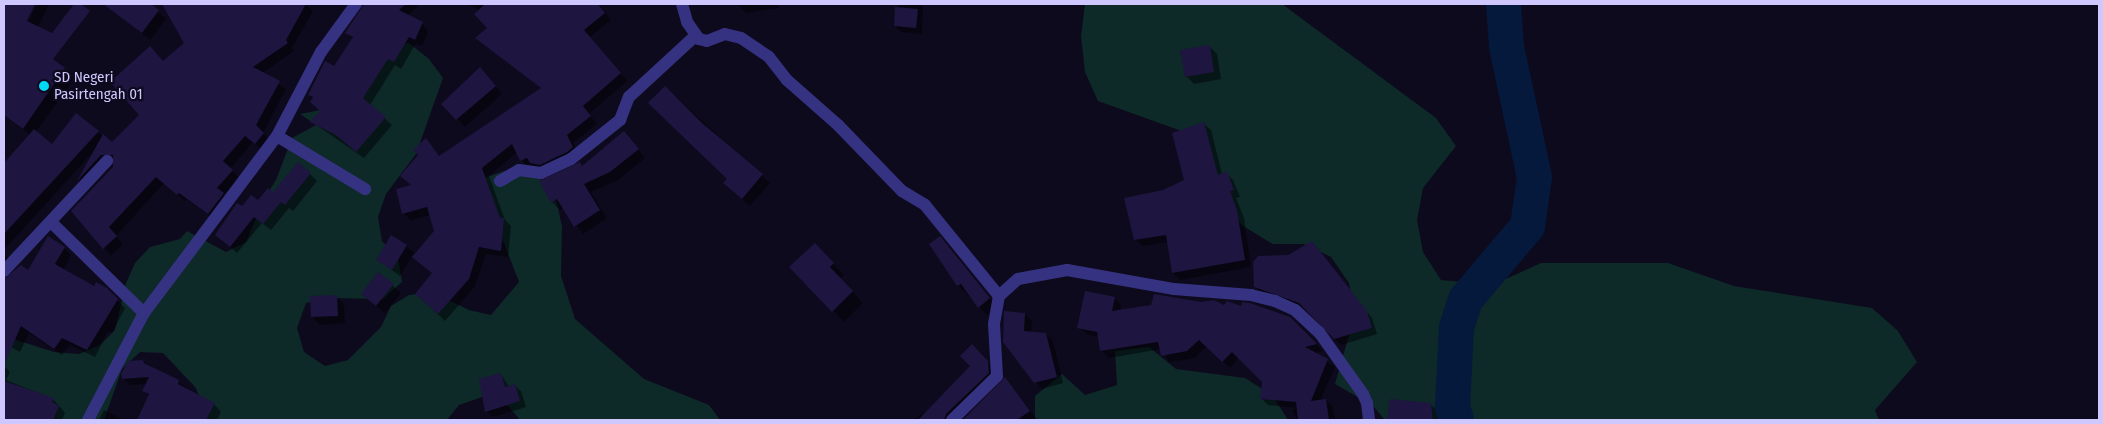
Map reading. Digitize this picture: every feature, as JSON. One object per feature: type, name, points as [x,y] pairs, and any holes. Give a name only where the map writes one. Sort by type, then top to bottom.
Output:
[{"type":"street","points":[[88,420],[144,313],[277,136],[322,52],[356,4]]},
{"type":"street","points":[[682,4],[695,36],[704,41],[725,34],[741,38],[769,57],[787,80],[838,126],[902,191],[925,205],[999,296]]},
{"type":"street","points":[[500,182],[519,170],[541,173],[570,158],[620,120],[629,96],[695,36]]},
{"type":"street","points":[[277,136],[364,189]]},
{"type":"street","points":[[4,271],[107,162]]},
{"type":"street","points":[[51,222],[144,313]]},
{"type":"street","points":[[952,420],[997,376],[994,324],[999,296],[1018,279],[1068,270],[1174,289],[1251,295],[1275,301],[1295,310],[1320,332],[1362,394],[1367,403],[1369,420]]},
{"type":"green space","points":[[1085,4],[1282,4],[1436,118],[1456,146],[1423,188],[1417,220],[1423,252],[1441,280],[1474,283],[1508,278],[1541,263],[1668,263],[1734,286],[1872,308],[1898,331],[1917,362],[1875,410],[1879,420],[1385,420],[1373,406],[1335,384],[1355,314],[1349,283],[1331,257],[1304,244],[1273,244],[1243,226],[1219,201],[1201,138],[1098,101],[1085,72],[1081,36]]},
{"type":"green space","points":[[409,43],[429,59],[443,78],[416,154],[386,194],[378,217],[382,241],[398,258],[402,282],[383,299],[330,298],[306,303],[297,328],[304,352],[325,366],[348,360],[381,327],[391,306],[409,295],[432,292],[469,310],[491,315],[519,282],[504,243],[487,217],[484,178],[504,171],[527,174],[547,182],[557,203],[562,227],[561,276],[575,319],[644,379],[709,405],[720,420],[520,420],[504,401],[482,397],[459,405],[447,420],[207,420],[196,388],[163,353],[140,352],[122,369],[104,420],[30,420],[4,404],[4,336],[54,352],[79,354],[100,345],[115,330],[126,283],[135,263],[150,247],[180,239],[187,231],[226,252],[246,242],[264,199],[276,180],[292,138],[316,125],[300,114],[326,109],[313,96],[387,44]]},
{"type":"green space","points":[[1149,347],[1176,369],[1245,378],[1273,396],[1288,420],[1035,420],[1035,396],[1062,374],[1085,395],[1117,385],[1115,351]]},
{"type":"building","points":[[4,4],[35,4],[27,21],[52,33],[74,4],[81,4],[90,11],[53,59],[65,68],[23,129],[4,115]]},
{"type":"building","points":[[103,4],[151,4],[159,10],[142,33]]},
{"type":"building","points":[[162,4],[306,4],[286,40],[288,43],[253,67],[280,81],[256,125],[264,133],[255,144],[245,136],[223,161],[233,170],[217,188],[224,193],[208,214],[179,193],[177,195],[156,177],[109,227],[117,236],[103,249],[71,211],[113,167],[113,155],[101,155],[77,181],[103,134],[112,142],[139,115],[110,82],[150,46],[163,61],[184,43]]},
{"type":"building","points":[[364,4],[406,4],[399,10],[423,22],[415,40],[409,37],[394,62],[388,59],[363,98],[386,117],[356,152],[336,135],[310,122],[320,111],[310,102],[313,97],[308,95],[325,61],[334,66],[353,37],[345,33]]},
{"type":"building","points":[[485,4],[598,4],[605,13],[584,30],[621,73],[583,106],[591,116],[567,135],[573,147],[567,152],[540,165],[530,163],[527,158],[520,161],[512,144],[482,168],[500,218],[504,218],[501,251],[479,247],[469,279],[438,314],[415,294],[432,273],[412,257],[434,231],[427,207],[402,214],[396,189],[411,185],[400,176],[418,155],[413,150],[426,138],[439,156],[541,88],[475,38],[487,28],[474,14]]},
{"type":"building","points":[[895,7],[918,9],[916,28],[894,26]]},
{"type":"building","points":[[1210,45],[1214,72],[1185,77],[1180,50]]},
{"type":"building","points":[[480,67],[496,86],[456,120],[441,104]]},
{"type":"building","points":[[665,86],[702,123],[763,174],[742,199],[723,183],[727,179],[648,103]]},
{"type":"building","points":[[76,113],[99,131],[4,234],[4,163],[34,129],[52,144]]},
{"type":"building","points":[[1204,122],[1218,175],[1227,171],[1234,190],[1230,191],[1237,210],[1245,260],[1172,273],[1166,235],[1134,240],[1124,198],[1163,190],[1184,180],[1172,133]]},
{"type":"building","points":[[624,131],[639,149],[610,172],[584,184],[600,210],[574,227],[557,199],[551,203],[539,181],[580,162],[582,166]]},
{"type":"building","points":[[298,162],[311,173],[285,205],[281,202],[263,224],[254,217],[230,247],[215,235],[237,203],[242,206],[251,195],[258,200],[268,188],[273,192]]},
{"type":"building","points":[[391,235],[407,245],[392,270],[376,260]]},
{"type":"building","points":[[48,236],[65,247],[55,264],[94,286],[96,282],[107,288],[118,299],[87,350],[62,338],[54,349],[21,326],[4,365],[4,279],[21,265],[28,270]]},
{"type":"building","points":[[940,236],[990,298],[978,308],[961,284],[957,286],[929,244]]},
{"type":"building","points":[[1312,241],[1367,311],[1372,328],[1334,339],[1299,303],[1254,287],[1253,262],[1258,256],[1288,255]]},
{"type":"building","points":[[815,243],[834,263],[830,267],[853,291],[832,312],[789,267]]},
{"type":"building","points":[[378,272],[394,284],[376,306],[361,294]]},
{"type":"building","points":[[1085,291],[1115,297],[1112,311],[1151,305],[1154,294],[1201,302],[1214,300],[1224,305],[1227,301],[1241,306],[1242,302],[1250,303],[1290,317],[1317,344],[1305,347],[1328,359],[1311,401],[1326,399],[1329,420],[1298,420],[1296,402],[1260,399],[1262,382],[1232,352],[1222,362],[1199,340],[1187,351],[1161,356],[1158,342],[1100,351],[1097,332],[1077,328]]},
{"type":"building","points":[[337,295],[338,316],[311,317],[310,296]]},
{"type":"building","points":[[1004,311],[1025,313],[1024,331],[1046,333],[1057,377],[1034,383],[1003,342]]},
{"type":"building","points":[[972,344],[988,361],[989,373],[946,414],[944,420],[918,420],[970,366],[960,356]]},
{"type":"building","points":[[143,360],[144,363],[179,380],[178,384],[215,403],[206,420],[137,420],[149,394],[142,391],[149,377],[122,379],[121,374],[128,361]]},
{"type":"building","points":[[501,373],[505,387],[515,384],[520,401],[485,412],[479,379]]},
{"type":"building","points":[[1005,377],[1030,411],[1017,420],[963,420]]},
{"type":"building","points":[[4,381],[54,398],[52,402],[59,406],[53,420],[4,420]]},
{"type":"building","points":[[1390,399],[1431,403],[1433,420],[1387,420]]},
{"type":"waterway","points":[[1456,420],[1452,406],[1456,327],[1465,299],[1527,226],[1534,177],[1506,46],[1503,4]]},
{"type":"place","name":"SD Negeri Pasirtengah 01","points":[[44,86]]}]
